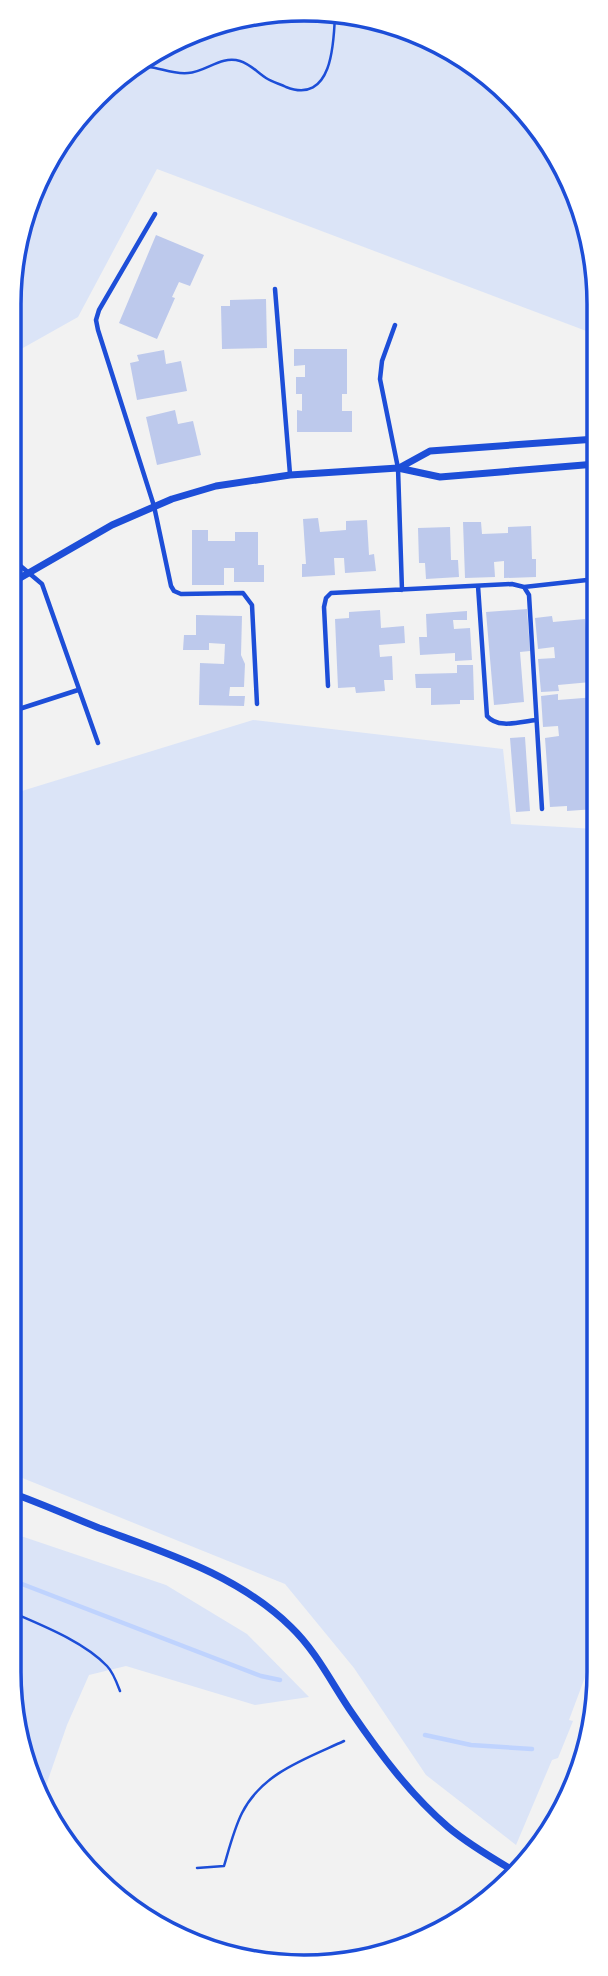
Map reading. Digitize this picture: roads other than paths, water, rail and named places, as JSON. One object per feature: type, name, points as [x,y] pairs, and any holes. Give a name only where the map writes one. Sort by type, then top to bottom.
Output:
[{"type":"street","points":[[398,468],[430,451],[587,440]]},
{"type":"street","points":[[21,577],[111,525],[172,499],[216,486],[290,475],[398,468],[440,477],[587,465]]},
{"type":"street","points":[[21,1497],[225,1578],[272,1609],[294,1629],[317,1657],[386,1761],[414,1794],[449,1828],[508,1868]]},
{"type":"lane","points":[[155,214],[99,310],[96,320],[98,330],[155,506],[174,592],[243,593],[253,605],[257,704]]},
{"type":"lane","points":[[275,289],[290,475]]},
{"type":"lane","points":[[395,325],[382,361],[380,379],[398,468],[402,590]]},
{"type":"lane","points":[[21,566],[42,584],[98,743]]},
{"type":"lane","points":[[328,686],[324,607],[326,598],[331,593],[512,584],[524,587],[587,580]]},
{"type":"lane","points":[[478,586],[487,716],[492,722],[500,724],[536,720]]},
{"type":"lane","points":[[524,587],[529,595],[542,809]]},
{"type":"lane","points":[[21,708],[78,690]]},
{"type":"waterway","points":[[21,1584],[261,1676],[280,1680]]},
{"type":"waterway","points":[[425,1735],[471,1745],[532,1749]]}]
